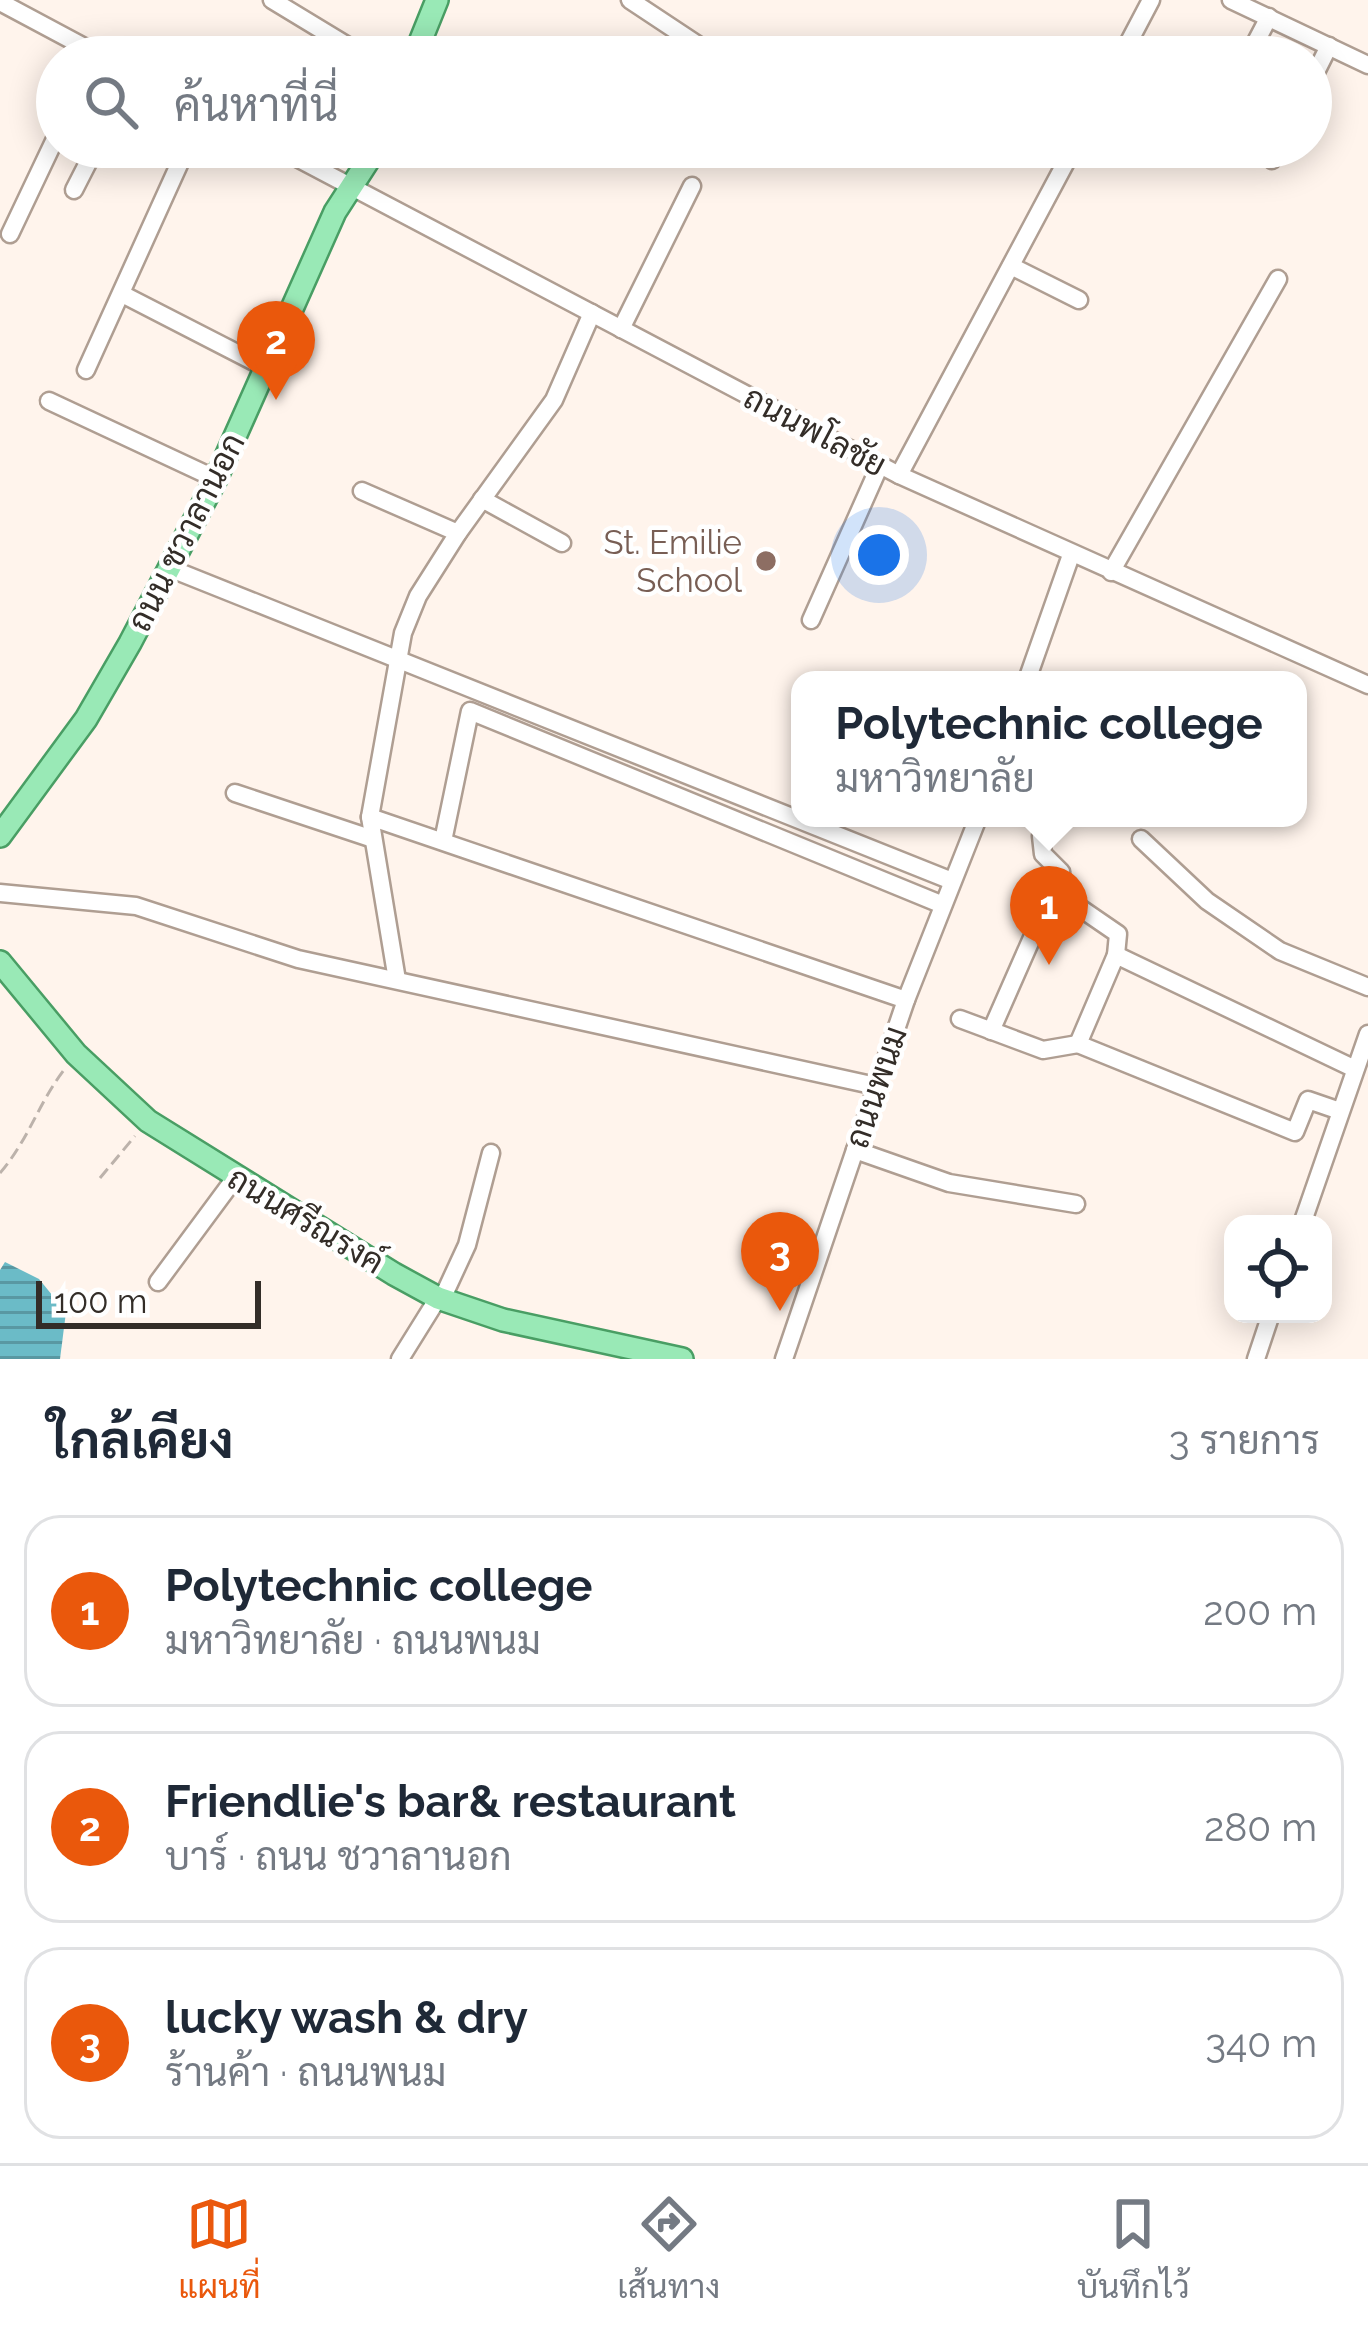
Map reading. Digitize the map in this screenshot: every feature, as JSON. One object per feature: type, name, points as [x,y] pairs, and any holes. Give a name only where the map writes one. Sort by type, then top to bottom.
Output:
[{"type":"main road","points":[[422,36],[437,0]]},
{"type":"main road","name":"ถนน ชวาลานอก","points":[[0,836],[86,719],[169,568],[216,479],[335,212],[364,168]]},
{"type":"main road","name":"ถนนศรีณรงค์","points":[[0,962],[76,1054],[148,1120],[235,1178],[440,1299],[503,1320],[682,1359]]},
{"type":"street","points":[[272,0],[331,36]]},
{"type":"street","points":[[630,0],[684,36]]},
{"type":"street","points":[[1132,36],[1151,0]]},
{"type":"street","points":[[1231,0],[1308,36]]},
{"type":"street","points":[[0,2],[61,36]]},
{"type":"street","points":[[1259,36],[1269,17]]},
{"type":"street","points":[[1332,48],[1368,65]]},
{"type":"street","points":[[10,234],[41,168]]},
{"type":"street","points":[[74,190],[85,168]]},
{"type":"street","points":[[86,370],[178,168]]},
{"type":"street","name":"ถนนพโลชัย","points":[[315,168],[899,475],[1368,685]]},
{"type":"street","points":[[899,475],[1062,168]]},
{"type":"street","points":[[621,328],[692,186]]},
{"type":"street","points":[[1011,266],[1079,300]]},
{"type":"street","points":[[1111,572],[1278,279]]},
{"type":"street","points":[[122,294],[266,368]]},
{"type":"street","points":[[398,980],[370,817],[398,660],[418,596],[561,388],[592,313]]},
{"type":"street","points":[[49,401],[216,479]]},
{"type":"street","points":[[811,620],[880,465]]},
{"type":"street","points":[[362,491],[458,533]]},
{"type":"street","points":[[482,499],[562,543]]},
{"type":"street","points":[[1030,671],[1071,554]]},
{"type":"street","points":[[169,568],[791,817]]},
{"type":"street","points":[[443,841],[470,711],[943,905]]},
{"type":"street","points":[[668,795],[677,772]]},
{"type":"street","points":[[235,793],[370,838]]},
{"type":"street","points":[[370,817],[906,1000]]},
{"type":"street","points":[[817,827],[952,880]]},
{"type":"street","name":"ถนนพนม","points":[[784,1359],[906,1000],[974,827]]},
{"type":"street","points":[[991,1031],[1061,872],[1043,854],[1044,827]]},
{"type":"street","points":[[1141,839],[1207,901],[1280,950],[1368,987]]},
{"type":"street","points":[[1057,883],[1067,899],[1118,934],[1116,955],[1078,1044]]},
{"type":"street","points":[[0,893],[136,907],[298,959],[877,1086]]},
{"type":"street","points":[[1116,955],[1355,1069]]},
{"type":"street","points":[[960,1019],[1043,1050],[1078,1044],[1295,1132],[1308,1100],[1340,1111]]},
{"type":"street","points":[[1305,1215],[1368,1034]]},
{"type":"street","points":[[855,1150],[949,1183],[1076,1204]]},
{"type":"street","points":[[400,1359],[440,1299],[467,1244],[491,1154]]},
{"type":"street","points":[[158,1282],[235,1178]]},
{"type":"street","points":[[1256,1359],[1268,1323]]},
{"type":"path","points":[[0,1173],[27,1142],[48,1091],[76,1054]]},
{"type":"path","points":[[100,1178],[148,1120]]},
{"type":"water","points":[[5,1262],[39,1279],[66,1312],[60,1359],[0,1359],[0,1270]]},
{"type":"place","name":"Friendlie's bar& restaurant","points":[[276,400]]},
{"type":"place","name":"St. Emilie School","points":[[766,561]]},
{"type":"place","name":"Polytechnic college","points":[[1049,965]]},
{"type":"place","name":"lucky wash & dry","points":[[780,1311]]}]
